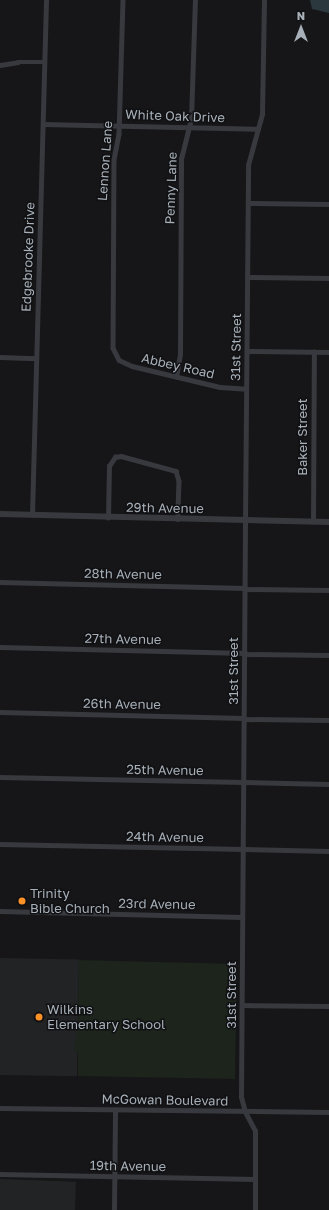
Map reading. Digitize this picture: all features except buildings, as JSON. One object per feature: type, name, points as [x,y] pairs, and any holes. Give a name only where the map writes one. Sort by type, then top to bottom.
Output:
[{"type":"street","name":"Edgebrooke Drive","points":[[32,516],[46,0]]},
{"type":"street","name":"Lennon Lane","points":[[113,348],[114,160],[119,126],[122,0]]},
{"type":"street","name":"Penny Lane","points":[[176,377],[180,354],[182,159],[190,128],[195,0]]},
{"type":"street","points":[[258,129],[263,107],[264,0]]},
{"type":"street","points":[[0,65],[18,62],[44,62]]},
{"type":"street","name":"White Oak Drive","points":[[43,124],[258,129]]},
{"type":"street","name":"31st Street","points":[[254,1210],[255,1131],[245,1112],[241,1097],[248,203],[249,157],[258,129]]},
{"type":"street","points":[[248,203],[329,204]]},
{"type":"street","points":[[248,277],[329,278]]},
{"type":"street","name":"Abbey Road","points":[[113,348],[119,360],[124,364],[220,387],[246,389]]},
{"type":"street","points":[[247,351],[329,352]]},
{"type":"street","name":"Baker Street","points":[[313,522],[314,352]]},
{"type":"street","points":[[0,357],[36,358]]},
{"type":"street","points":[[108,518],[109,466],[115,457],[121,456],[176,471],[179,481],[178,519]]},
{"type":"street","name":"29th Avenue","points":[[0,514],[108,518],[329,522]]},
{"type":"street","name":"28th Avenue","points":[[0,582],[329,590]]},
{"type":"street","name":"27th Avenue","points":[[0,647],[329,655]]},
{"type":"street","name":"26th Avenue","points":[[0,712],[329,720]]},
{"type":"street","name":"25th Avenue","points":[[0,777],[329,784]]},
{"type":"street","name":"24th Avenue","points":[[0,844],[329,851]]},
{"type":"street","name":"23rd Avenue","points":[[0,911],[242,917]]},
{"type":"street","points":[[242,1005],[329,1006]]},
{"type":"street","name":"McGowan Boulevard","points":[[0,1108],[329,1112]]},
{"type":"street","points":[[114,1210],[115,1110]]},
{"type":"street","name":"19th Avenue","points":[[0,1174],[255,1179]]},
{"type":"shaded area","points":[[310,0],[329,0],[329,13],[312,9]]},
{"type":"shaded area","name":"Wilkins Elementary School","points":[[0,958],[79,959],[77,1076],[0,1075]]},
{"type":"shaded area","points":[[79,960],[237,964],[235,1079],[78,1076],[78,1052],[74,1051],[78,1024]]},
{"type":"shaded area","points":[[0,1179],[76,1182],[75,1210],[0,1210]]},
{"type":"place","name":"Trinity Bible Church","points":[[22,901]]},
{"type":"place","name":"Wilkins Elementary School","points":[[39,1017]]}]
